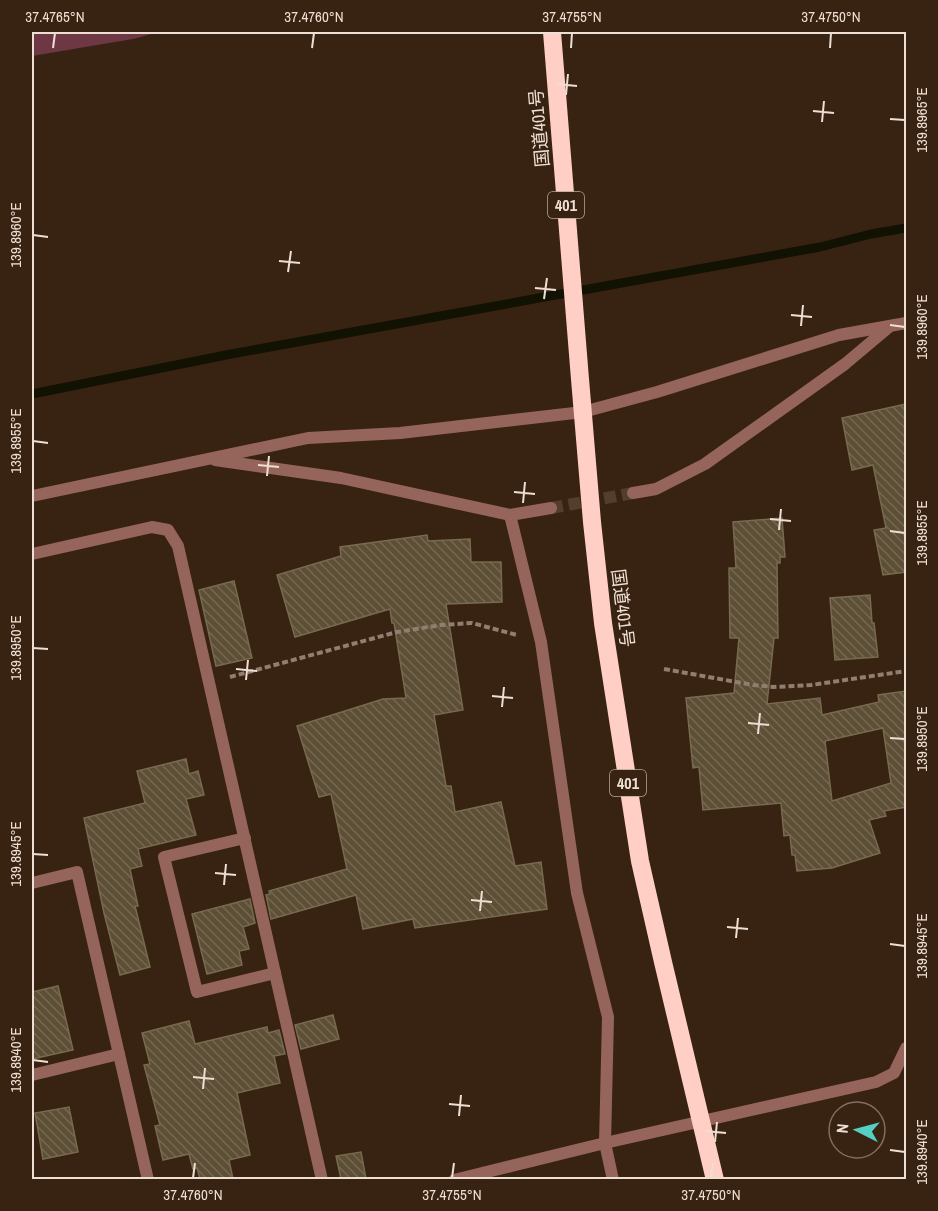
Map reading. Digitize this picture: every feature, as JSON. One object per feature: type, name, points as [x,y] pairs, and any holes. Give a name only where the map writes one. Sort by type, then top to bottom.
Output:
[{"type":"highway","name":"国道401号","points":[[552,32],[592,522],[603,623],[640,861],[700,1121],[716,1179]]},
{"type":"street","points":[[32,496],[308,438],[400,433],[583,412],[657,392],[839,335],[906,323]]},
{"type":"street","points":[[633,493],[656,489],[705,464],[845,364],[890,326]]},
{"type":"street","points":[[204,459],[341,478],[510,514],[550,508]]},
{"type":"street","points":[[510,514],[541,642],[577,892],[608,1017],[605,1143],[613,1179]]},
{"type":"street","points":[[32,554],[152,527],[168,530],[178,546],[322,1179]]},
{"type":"street","points":[[244,838],[164,857],[197,992],[275,973]]},
{"type":"street","points":[[32,883],[77,872],[148,1179]]},
{"type":"street","points":[[454,1179],[876,1082],[894,1073],[906,1048]]},
{"type":"street","points":[[32,1075],[119,1054]]},
{"type":"path","points":[[209,683],[397,632],[441,625],[472,623],[541,642]]},
{"type":"path","points":[[664,669],[774,687],[812,685],[906,671]]},
{"type":"shaded area","points":[[32,32],[159,32],[133,39],[32,56]]},
{"type":"building","points":[[906,404],[906,572],[883,575],[874,530],[886,528],[873,465],[852,470],[842,418]]},
{"type":"building","points":[[782,518],[785,557],[780,557],[780,563],[777,563],[778,638],[774,638],[767,704],[820,698],[822,715],[879,702],[878,695],[906,691],[906,807],[884,811],[886,816],[869,820],[880,853],[832,868],[797,871],[795,855],[792,855],[790,835],[784,836],[781,803],[703,810],[699,767],[693,768],[686,698],[734,693],[739,638],[730,638],[729,568],[736,568],[733,522]],"holes":[[[883,728],[891,783],[832,801],[825,741]]]},
{"type":"building","points":[[427,535],[428,541],[470,539],[471,562],[501,562],[502,602],[446,604],[463,710],[434,715],[446,786],[451,786],[455,812],[501,802],[515,866],[541,862],[547,909],[415,928],[413,919],[363,929],[356,895],[271,919],[266,895],[270,894],[269,891],[347,869],[331,794],[319,797],[297,726],[383,699],[406,698],[390,609],[295,637],[277,575],[341,556],[340,547]]},
{"type":"building","points":[[234,581],[252,658],[216,666],[199,590]]},
{"type":"building","points":[[870,595],[878,657],[835,660],[830,598]]},
{"type":"building","points":[[186,759],[189,774],[198,771],[204,795],[186,799],[196,835],[138,849],[142,866],[130,869],[138,906],[135,906],[150,967],[120,975],[84,818],[145,803],[137,771]]},
{"type":"building","points":[[250,899],[255,923],[243,927],[249,949],[239,951],[242,965],[207,974],[192,914]]},
{"type":"building","points":[[58,986],[73,1050],[32,1059],[32,992]]},
{"type":"building","points":[[333,1015],[339,1039],[301,1049],[295,1025]]},
{"type":"building","points":[[189,1021],[195,1044],[267,1027],[268,1033],[279,1030],[285,1054],[274,1056],[280,1083],[237,1093],[250,1155],[229,1160],[233,1179],[200,1179],[197,1168],[193,1169],[189,1154],[163,1160],[155,1126],[160,1125],[144,1065],[150,1064],[142,1033]]},
{"type":"building","points":[[69,1107],[78,1152],[43,1159],[35,1113]]},
{"type":"building","points":[[361,1152],[366,1179],[341,1179],[336,1156]]},
{"type":"waterway","points":[[32,394],[231,354],[820,247],[906,228]]},
{"type":"tunnel","points":[[551,508],[633,493]]}]
